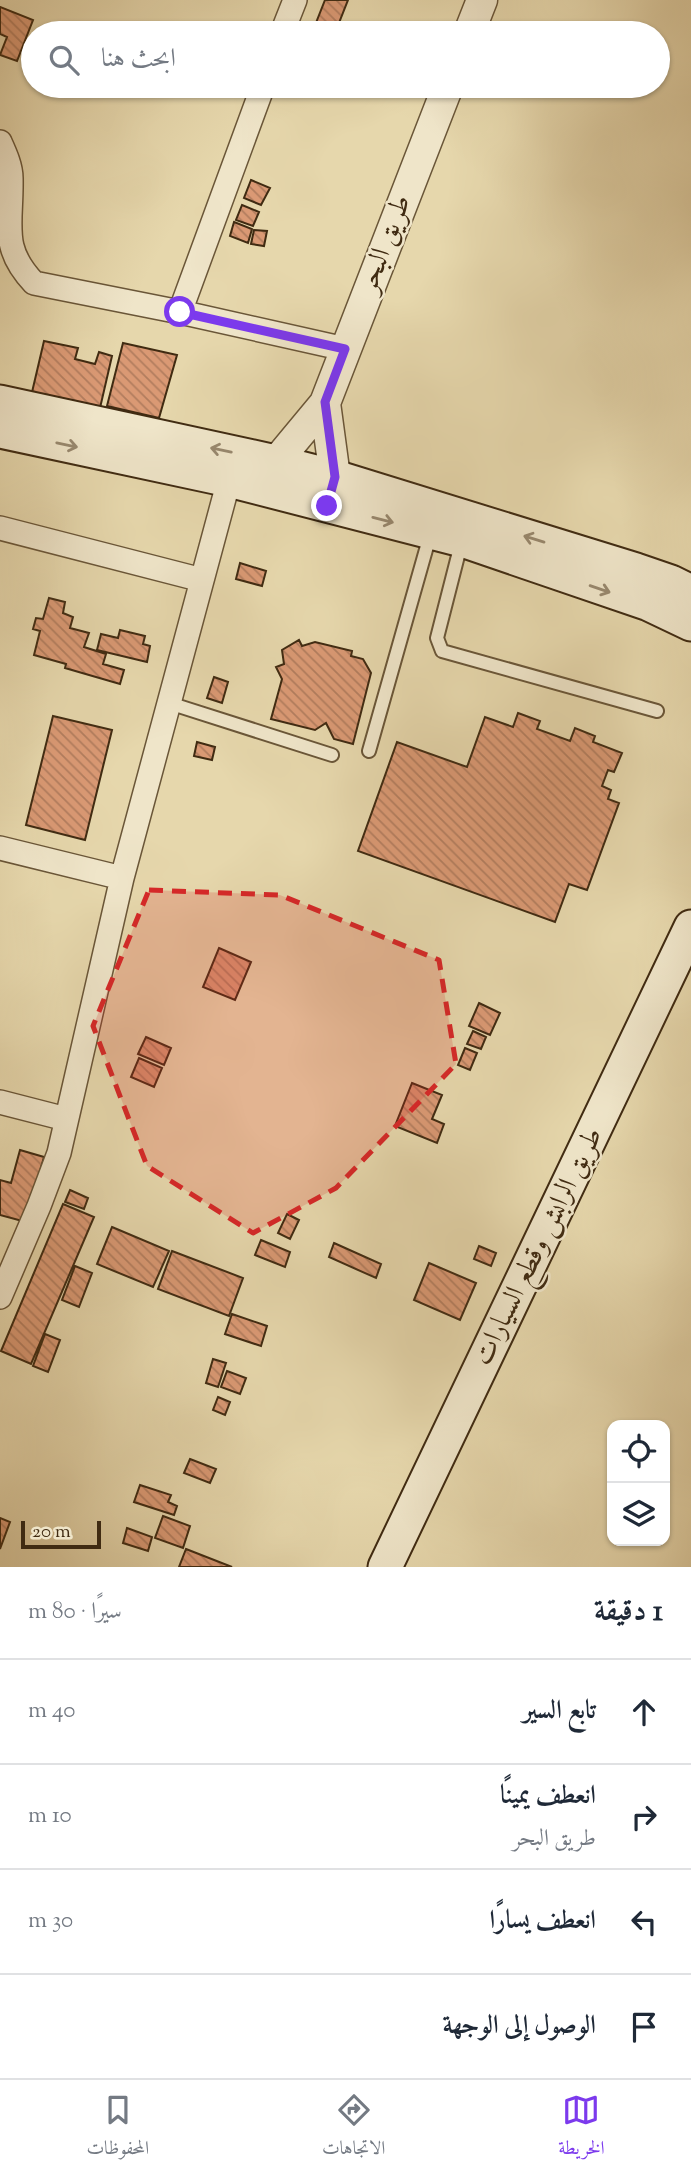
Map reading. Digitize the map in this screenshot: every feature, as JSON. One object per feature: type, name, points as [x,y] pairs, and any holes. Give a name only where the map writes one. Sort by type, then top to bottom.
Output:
[{"type":"main road","points":[[0,402],[636,570],[691,592]]},
{"type":"main road","points":[[0,431],[229,480],[272,476]]},
{"type":"main road","points":[[331,491],[431,532],[463,540],[649,604],[691,624]]},
{"type":"main road","name":"طريق الرابش وقطع السيارات","points":[[385,1567],[691,927]]},
{"type":"street","points":[[287,21],[295,0]]},
{"type":"street","points":[[474,21],[482,0]]},
{"type":"street","points":[[180,312],[259,98]]},
{"type":"street","name":"طريق البحر","points":[[325,402],[443,98]]},
{"type":"street","points":[[0,142],[11,177],[5,235],[8,257],[18,271],[34,283],[345,349]]},
{"type":"street","points":[[272,476],[325,402]]},
{"type":"street","points":[[325,402],[331,491]]},
{"type":"street","points":[[0,1297],[59,1153],[122,878],[229,480]]},
{"type":"street","points":[[0,528],[202,580]]},
{"type":"street","points":[[0,848],[122,878]]},
{"type":"street","points":[[0,1102],[66,1119]]},
{"type":"lane","points":[[369,751],[431,532]]},
{"type":"lane","points":[[463,540],[437,638],[442,651],[657,712]]},
{"type":"lane","points":[[169,703],[332,755]]},
{"type":"highlighted area","points":[[149,890],[280,895],[439,960],[456,1064],[336,1188],[253,1233],[147,1166],[93,1026]]},
{"type":"building","points":[[325,0],[348,0],[340,21],[317,21]]},
{"type":"building","points":[[0,7],[33,20],[21,21],[21,51],[17,61],[0,55],[7,37],[0,34]]},
{"type":"building","points":[[251,180],[270,188],[261,205],[244,198]]},
{"type":"building","points":[[242,205],[259,212],[253,226],[236,220]]},
{"type":"building","points":[[234,222],[252,229],[248,243],[230,236]]},
{"type":"building","points":[[254,230],[267,231],[264,246],[251,244]]},
{"type":"building","points":[[44,341],[78,348],[75,359],[95,364],[99,352],[112,356],[97,421],[29,405]]},
{"type":"building","points":[[123,343],[177,355],[159,418],[107,406]]},
{"type":"building","points":[[240,563],[266,571],[262,586],[236,579]]},
{"type":"building","points":[[49,598],[65,602],[63,613],[73,617],[70,628],[89,633],[84,647],[106,654],[103,664],[124,670],[120,684],[65,668],[66,664],[34,655],[40,631],[33,629],[36,618],[43,619]]},
{"type":"building","points":[[120,630],[145,636],[143,644],[150,646],[147,662],[97,650],[101,634],[118,638]]},
{"type":"building","points":[[299,640],[302,646],[315,642],[352,651],[351,656],[363,659],[371,673],[353,744],[334,739],[326,723],[315,730],[271,719],[282,679],[276,667],[284,664],[282,650]]},
{"type":"building","points":[[214,677],[228,682],[222,703],[207,698]]},
{"type":"building","points":[[518,713],[540,721],[537,729],[570,741],[575,728],[595,736],[593,742],[622,753],[614,772],[608,770],[602,786],[611,790],[608,799],[619,803],[587,890],[569,884],[555,922],[358,851],[397,742],[467,767],[485,717],[513,727]]},
{"type":"building","points":[[53,716],[112,730],[85,840],[26,825]]},
{"type":"building","points":[[197,742],[215,747],[212,760],[194,756]]},
{"type":"building","points":[[219,948],[251,962],[235,1000],[203,987]]},
{"type":"building","points":[[479,1003],[500,1013],[490,1035],[469,1026]]},
{"type":"building","points":[[473,1031],[486,1037],[481,1049],[467,1044]]},
{"type":"building","points":[[146,1037],[171,1048],[164,1065],[138,1054]]},
{"type":"building","points":[[465,1048],[477,1053],[470,1070],[458,1065]]},
{"type":"building","points":[[139,1058],[162,1068],[154,1087],[131,1077]]},
{"type":"building","points":[[412,1083],[442,1095],[432,1119],[444,1124],[437,1143],[395,1126]]},
{"type":"building","points":[[20,1150],[44,1157],[26,1222],[0,1215],[0,1180],[11,1183]]},
{"type":"building","points":[[70,1190],[88,1198],[84,1209],[65,1202]]},
{"type":"building","points":[[63,1204],[94,1217],[31,1364],[1,1351]]},
{"type":"building","points":[[287,1214],[299,1220],[290,1239],[278,1233]]},
{"type":"building","points":[[112,1227],[169,1251],[153,1287],[97,1264]]},
{"type":"building","points":[[261,1240],[290,1252],[285,1267],[255,1255]]},
{"type":"building","points":[[334,1243],[381,1264],[376,1278],[329,1257]]},
{"type":"building","points":[[479,1246],[496,1253],[491,1266],[474,1259]]},
{"type":"building","points":[[172,1251],[243,1278],[229,1316],[158,1289]]},
{"type":"building","points":[[429,1263],[476,1283],[460,1320],[414,1300]]},
{"type":"building","points":[[75,1266],[92,1273],[79,1307],[62,1300]]},
{"type":"building","points":[[232,1314],[267,1326],[261,1346],[225,1334]]},
{"type":"building","points":[[45,1334],[60,1340],[48,1372],[33,1366]]},
{"type":"building","points":[[213,1359],[226,1363],[218,1387],[206,1383]]},
{"type":"building","points":[[227,1371],[246,1378],[240,1394],[221,1387]]},
{"type":"building","points":[[218,1397],[230,1402],[225,1415],[213,1410]]},
{"type":"building","points":[[190,1459],[216,1469],[210,1483],[184,1473]]},
{"type":"building","points":[[140,1485],[171,1495],[168,1502],[177,1506],[174,1515],[134,1502]]},
{"type":"building","points":[[163,1516],[190,1526],[183,1548],[155,1538]]},
{"type":"building","points":[[0,1518],[10,1522],[0,1549]]},
{"type":"building","points":[[127,1528],[152,1537],[148,1551],[123,1543]]},
{"type":"building","points":[[186,1549],[232,1567],[179,1567]]},
{"type":"route","points":[[180,312],[345,349],[325,402],[335,477],[327,506]]}]
